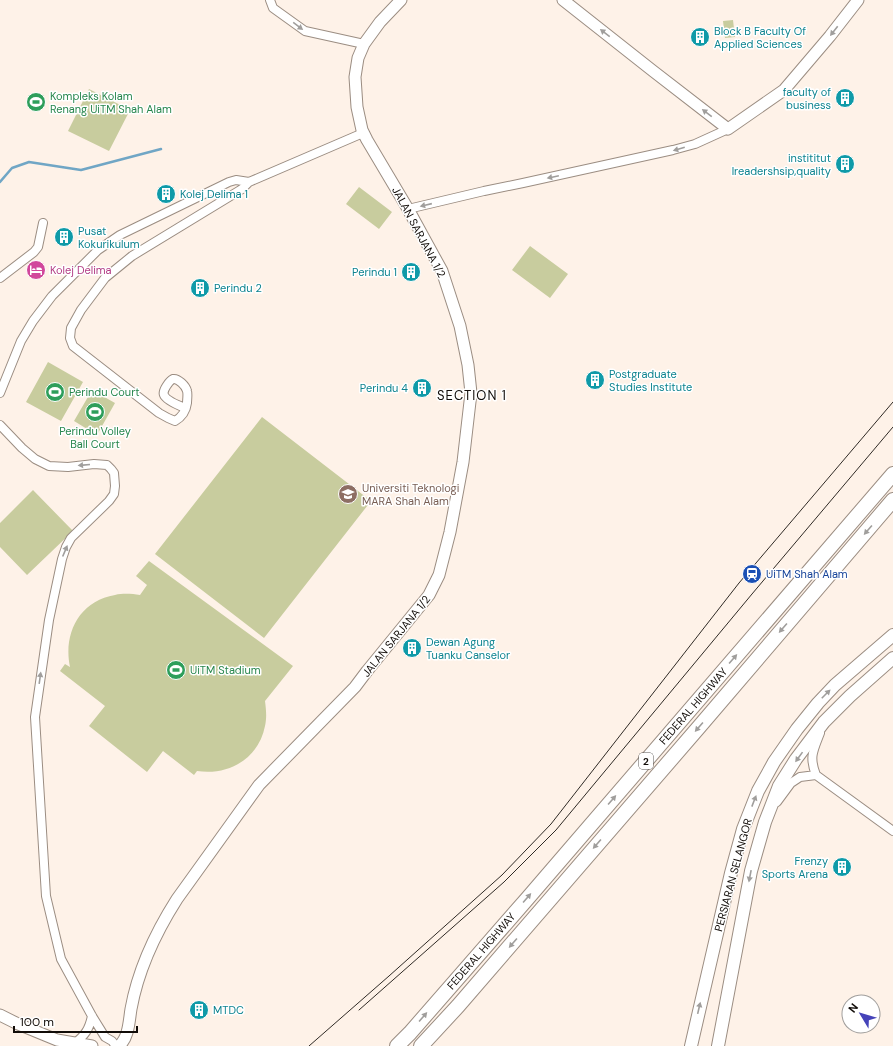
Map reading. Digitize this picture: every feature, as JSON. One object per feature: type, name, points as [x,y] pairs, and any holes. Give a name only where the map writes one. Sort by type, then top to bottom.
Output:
[{"type":"highway","name":"FEDERAL HIGHWAY","points":[[397,1046],[527,899],[893,474]]},
{"type":"highway","name":"FEDERAL HIGHWAY","points":[[421,1046],[458,1006],[893,500]]},
{"type":"main road","name":"PERSIARAN SELANGOR","points":[[691,1046],[731,873],[743,829],[758,791],[774,762],[797,729],[818,703],[835,685],[893,635]]},
{"type":"main road","name":"PERSIARAN SELANGOR","points":[[718,1046],[751,871],[765,822],[779,786],[796,759],[824,722],[850,696],[893,658]]},
{"type":"street","points":[[270,0],[274,8],[305,31],[364,44]]},
{"type":"street","name":"JALAN SARJANA 1/2","points":[[118,1046],[123,1043],[126,1036],[132,1003],[148,956],[165,918],[177,899],[258,785],[356,688],[367,671],[429,595],[439,575],[450,532],[463,462],[471,394],[468,365],[460,326],[442,271],[408,209],[363,133],[357,107],[355,77],[358,58],[364,44],[384,17],[401,0]]},
{"type":"street","points":[[563,0],[728,129]]},
{"type":"street","points":[[408,209],[673,150],[695,144],[728,129],[784,90],[830,36],[858,0]]},
{"type":"street","points":[[185,408],[182,416],[175,421],[168,418],[159,413],[73,346],[70,338],[71,328],[81,310],[105,278],[132,256],[242,189],[249,182],[363,133]]},
{"type":"street","points":[[0,393],[21,341],[32,321],[52,296],[98,250],[120,236],[229,182],[236,180],[249,182]]},
{"type":"street","points":[[0,278],[34,252],[38,247],[43,223]]},
{"type":"street","points":[[0,425],[22,448],[35,459],[48,466],[68,467],[94,464],[107,465],[114,473],[114,494],[109,501],[71,538],[62,559],[49,620],[35,717],[46,896],[61,959],[92,1016],[106,1037],[118,1046]]},
{"type":"street","points":[[824,722],[812,753],[812,765],[816,775],[893,831]]},
{"type":"street","points":[[765,822],[790,783],[800,777],[816,775]]},
{"type":"street","points":[[0,1015],[35,1032],[57,1040],[92,1046]]},
{"type":"street","points":[[74,1044],[83,1036],[90,1026],[92,1016]]},
{"type":"green space","points":[[733,20],[735,37],[725,38],[723,21]]},
{"type":"green space","points":[[89,89],[130,110],[109,151],[68,131]]},
{"type":"green space","points":[[359,187],[392,212],[379,229],[346,204]]},
{"type":"green space","points":[[530,246],[568,274],[550,298],[512,270]]},
{"type":"green space","name":"Perindu Court","points":[[48,362],[83,382],[61,421],[26,402]]},
{"type":"green space","name":"Perindu Volley Ball Court","points":[[92,390],[115,403],[97,435],[74,421]]},
{"type":"green space","points":[[262,417],[371,501],[264,638],[155,554]]},
{"type":"green space","points":[[33,490],[73,531],[27,575],[0,547],[0,523]]},
{"type":"green space","name":"UiTM Stadium","points":[[149,561],[293,666],[265,701],[265,726],[262,737],[256,747],[249,756],[231,767],[220,771],[197,771],[194,775],[163,751],[147,772],[89,726],[105,706],[60,671],[65,664],[70,667],[68,655],[69,643],[76,621],[83,612],[102,598],[122,594],[140,595],[147,585],[136,576]]},
{"type":"waterway","points":[[0,182],[12,168],[29,162],[81,170],[161,149]]},
{"type":"tram line","points":[[309,1046],[502,875],[551,824],[739,583],[893,402]]},
{"type":"tram line","points":[[359,1010],[504,882],[556,830],[893,427]]},
{"type":"place","name":"Block B Faculty Of Applied Sciences","points":[[700,37]]},
{"type":"place","name":"faculty of business","points":[[845,98]]},
{"type":"place","name":"Kompleks Kolam Renang UiTM Shah Alam","points":[[36,102]]},
{"type":"place","name":"instititut lreadershsip,quality","points":[[845,164]]},
{"type":"place","name":"Kolej Delima 1","points":[[166,194]]},
{"type":"place","name":"Pusat Kokurikulum","points":[[64,237]]},
{"type":"place","name":"Kolej Delima","points":[[36,270]]},
{"type":"place","name":"Perindu 1","points":[[411,272]]},
{"type":"place","name":"Perindu 2","points":[[200,288]]},
{"type":"place","name":"Postgraduate Studies Institute","points":[[595,380]]},
{"type":"place","name":"Perindu 4","points":[[422,388]]},
{"type":"place","name":"Perindu Court","points":[[55,392]]},
{"type":"place","name":"Perindu Volley Ball Court","points":[[95,412]]},
{"type":"place","name":"Universiti Teknologi MARA Shah Alam","points":[[348,494]]},
{"type":"place","name":"UiTM Shah Alam","points":[[752,574]]},
{"type":"place","name":"Dewan Agung Tuanku Canselor","points":[[412,648]]},
{"type":"place","name":"UiTM Stadium","points":[[176,670]]},
{"type":"place","name":"Frenzy Sports Arena","points":[[842,867]]},
{"type":"place","name":"MTDC","points":[[199,1010]]},
{"type":"district","name":"SECTION 1","points":[[472,395]]}]
